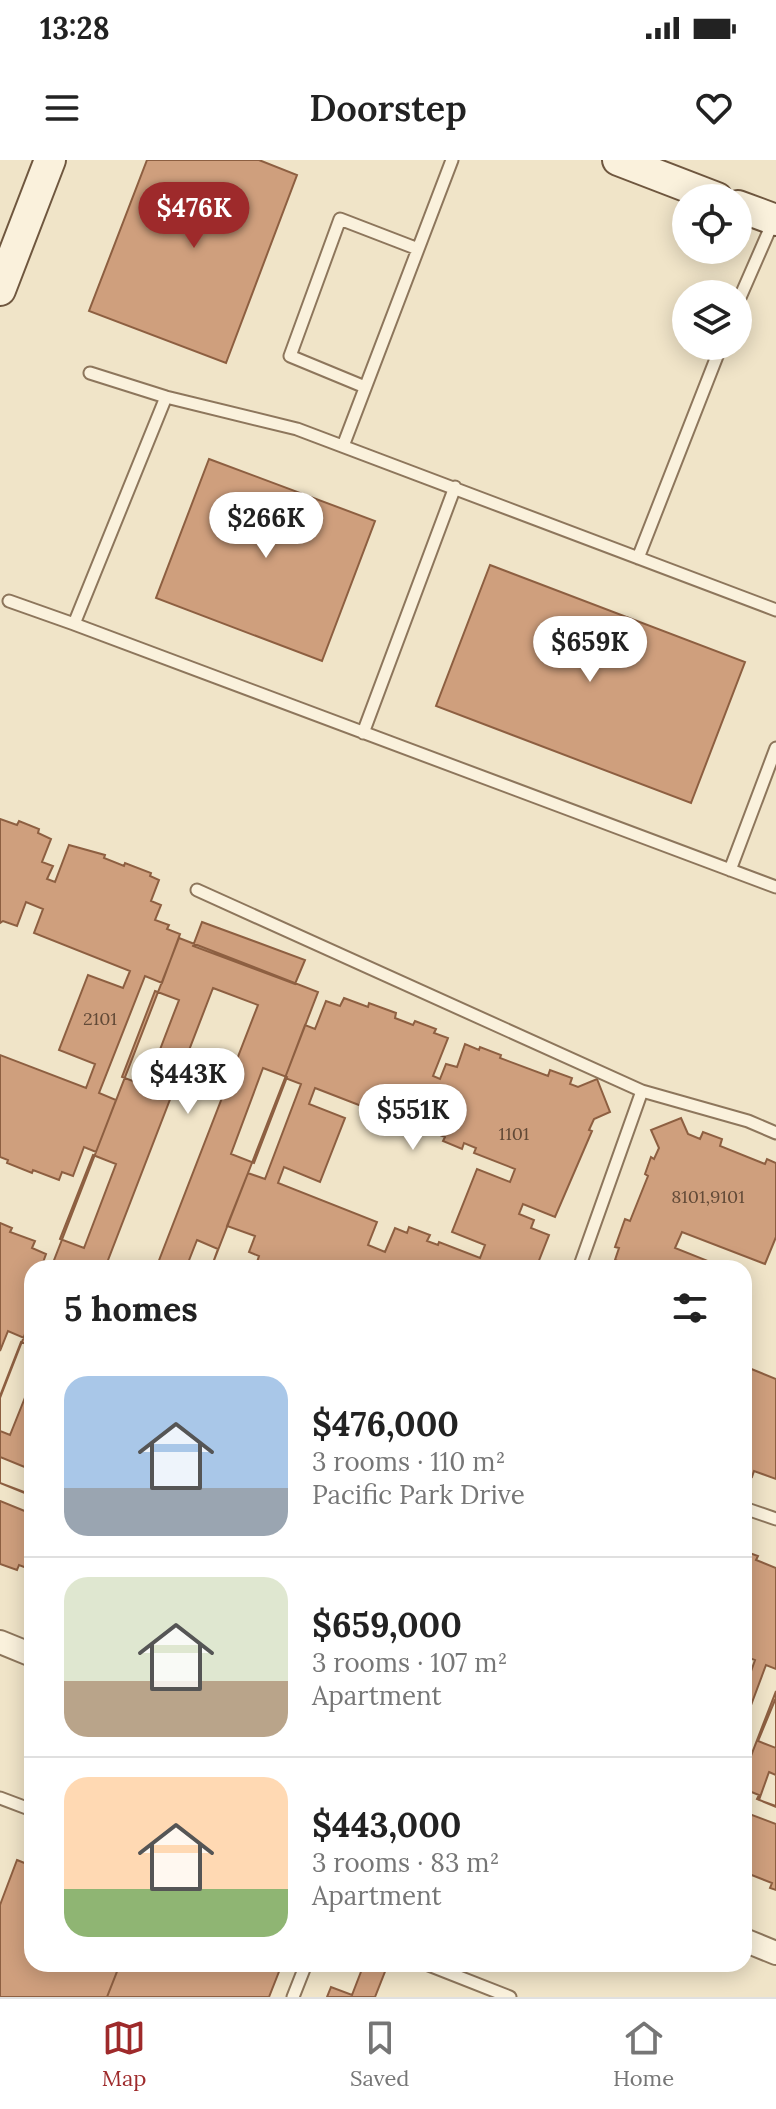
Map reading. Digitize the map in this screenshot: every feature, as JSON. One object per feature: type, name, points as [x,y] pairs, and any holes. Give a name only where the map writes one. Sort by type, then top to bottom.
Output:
[{"type":"main road","points":[[0,290],[50,160]]},
{"type":"main road","points":[[618,160],[681,184]]},
{"type":"main road","points":[[752,211],[775,220]]},
{"type":"street","points":[[0,1642],[24,1652]]},
{"type":"lane","points":[[343,446],[452,160]]},
{"type":"lane","points":[[365,387],[290,356],[340,219],[418,249]]},
{"type":"lane","points":[[748,280],[775,220]]},
{"type":"lane","points":[[638,558],[716,360]]},
{"type":"lane","points":[[90,373],[166,397],[297,429],[776,610]]},
{"type":"lane","points":[[74,624],[166,397]]},
{"type":"lane","points":[[363,733],[455,487]]},
{"type":"lane","points":[[9,601],[776,887]]},
{"type":"lane","points":[[730,870],[776,748]]},
{"type":"lane","points":[[197,890],[642,1091],[748,1121],[776,1133]]},
{"type":"lane","points":[[582,1260],[642,1091]]},
{"type":"lane","points":[[752,1511],[776,1519]]},
{"type":"lane","points":[[0,1798],[24,1807]]},
{"type":"lane","points":[[293,1997],[303,1972]]},
{"type":"lane","points":[[446,1972],[510,1997]]},
{"type":"building","points":[[147,160],[259,160],[297,175],[226,363],[89,311]]},
{"type":"building","points":[[209,459],[375,521],[322,661],[156,598]]},
{"type":"building","points":[[490,565],[745,662],[691,803],[436,706]]},
{"type":"building","points":[[0,819],[17,825],[19,821],[39,829],[38,833],[51,839],[42,862],[53,866],[47,879],[55,882],[69,845],[151,873],[150,876],[159,880],[151,901],[161,905],[155,920],[169,925],[167,929],[180,934],[162,983],[145,976],[99,1093],[116,1100],[96,1152],[84,1147],[73,1176],[62,1172],[59,1180],[33,1170],[32,1173],[0,1157],[0,1055],[86,1088],[95,1064],[59,1050],[88,975],[123,988],[130,971],[34,933],[43,909],[26,902],[17,926],[3,921],[0,923]]},
{"type":"building","points":[[202,922],[305,960],[295,984],[193,946]]},
{"type":"building","points":[[179,938],[318,992],[214,1260],[54,1260]]},
{"type":"building","points":[[213,988],[258,1005],[159,1260],[108,1260]]},
{"type":"building","points":[[155,991],[179,1000],[146,1086],[122,1077]]},
{"type":"building","points":[[344,998],[368,1007],[369,1003],[396,1013],[395,1018],[413,1025],[415,1021],[436,1029],[434,1033],[448,1038],[433,1076],[440,1079],[446,1064],[457,1067],[465,1044],[501,1055],[500,1058],[548,1076],[550,1070],[572,1078],[570,1084],[578,1087],[597,1079],[610,1112],[594,1119],[589,1130],[592,1131],[555,1217],[523,1204],[519,1214],[534,1220],[531,1228],[549,1235],[539,1260],[258,1260],[259,1256],[249,1252],[255,1236],[227,1226],[248,1173],[265,1179],[301,1084],[285,1078],[305,1025],[315,1029],[326,1001],[340,1006]],"holes":[[[315,1088],[413,1126],[424,1101],[441,1108],[432,1132],[445,1137],[443,1141],[462,1149],[464,1143],[476,1148],[474,1153],[515,1169],[510,1182],[477,1169],[452,1232],[485,1245],[480,1258],[439,1242],[438,1245],[427,1241],[430,1235],[409,1227],[407,1233],[395,1228],[385,1252],[368,1245],[377,1222],[278,1183],[284,1167],[320,1182],[345,1118],[309,1104]]]},
{"type":"building","points":[[263,1068],[287,1077],[254,1163],[231,1154]]},
{"type":"building","points":[[681,1118],[688,1134],[700,1139],[703,1132],[722,1139],[720,1146],[765,1164],[767,1159],[776,1163],[776,1237],[765,1264],[682,1232],[675,1248],[705,1260],[615,1260],[619,1248],[615,1247],[625,1219],[630,1221],[648,1176],[645,1174],[651,1157],[654,1159],[659,1148],[651,1130]]},
{"type":"building","points":[[93,1155],[116,1164],[84,1248],[60,1239]]},
{"type":"building","points":[[0,1223],[12,1228],[10,1232],[35,1241],[32,1248],[46,1254],[44,1260],[24,1260],[24,1338],[8,1331],[0,1351]]},
{"type":"building","points":[[197,1240],[218,1249],[214,1260],[189,1260]]},
{"type":"building","points":[[24,1336],[24,1492],[0,1483],[0,1398]]},
{"type":"building","points":[[21,1342],[24,1343],[24,1400],[10,1435],[0,1431],[0,1396]]},
{"type":"building","points":[[752,1369],[776,1379],[776,1479],[754,1471],[752,1477]]},
{"type":"building","points":[[0,1457],[24,1467],[24,1493],[0,1483]]},
{"type":"building","points":[[0,1501],[24,1511],[24,1567],[19,1565],[17,1570],[0,1564]]},
{"type":"building","points":[[752,1554],[758,1556],[756,1560],[776,1568],[776,1669],[766,1665],[752,1703],[755,1660],[752,1659]]},
{"type":"building","points":[[776,1691],[776,1807],[757,1799],[759,1795],[752,1792],[752,1753]]},
{"type":"building","points":[[776,1700],[776,1748],[758,1741]]},
{"type":"building","points":[[769,1772],[776,1775],[776,1806],[759,1800]]},
{"type":"building","points":[[752,1815],[776,1824],[776,1890],[770,1888],[772,1883],[752,1875]]},
{"type":"building","points":[[17,1860],[24,1863],[24,1972],[117,1972],[107,1997],[0,1997],[0,1905]]},
{"type":"building","points":[[117,1972],[279,1972],[269,1997],[107,1997]]},
{"type":"building","points":[[361,1972],[385,1972],[375,1997],[327,1997],[331,1987],[352,1995]]}]
